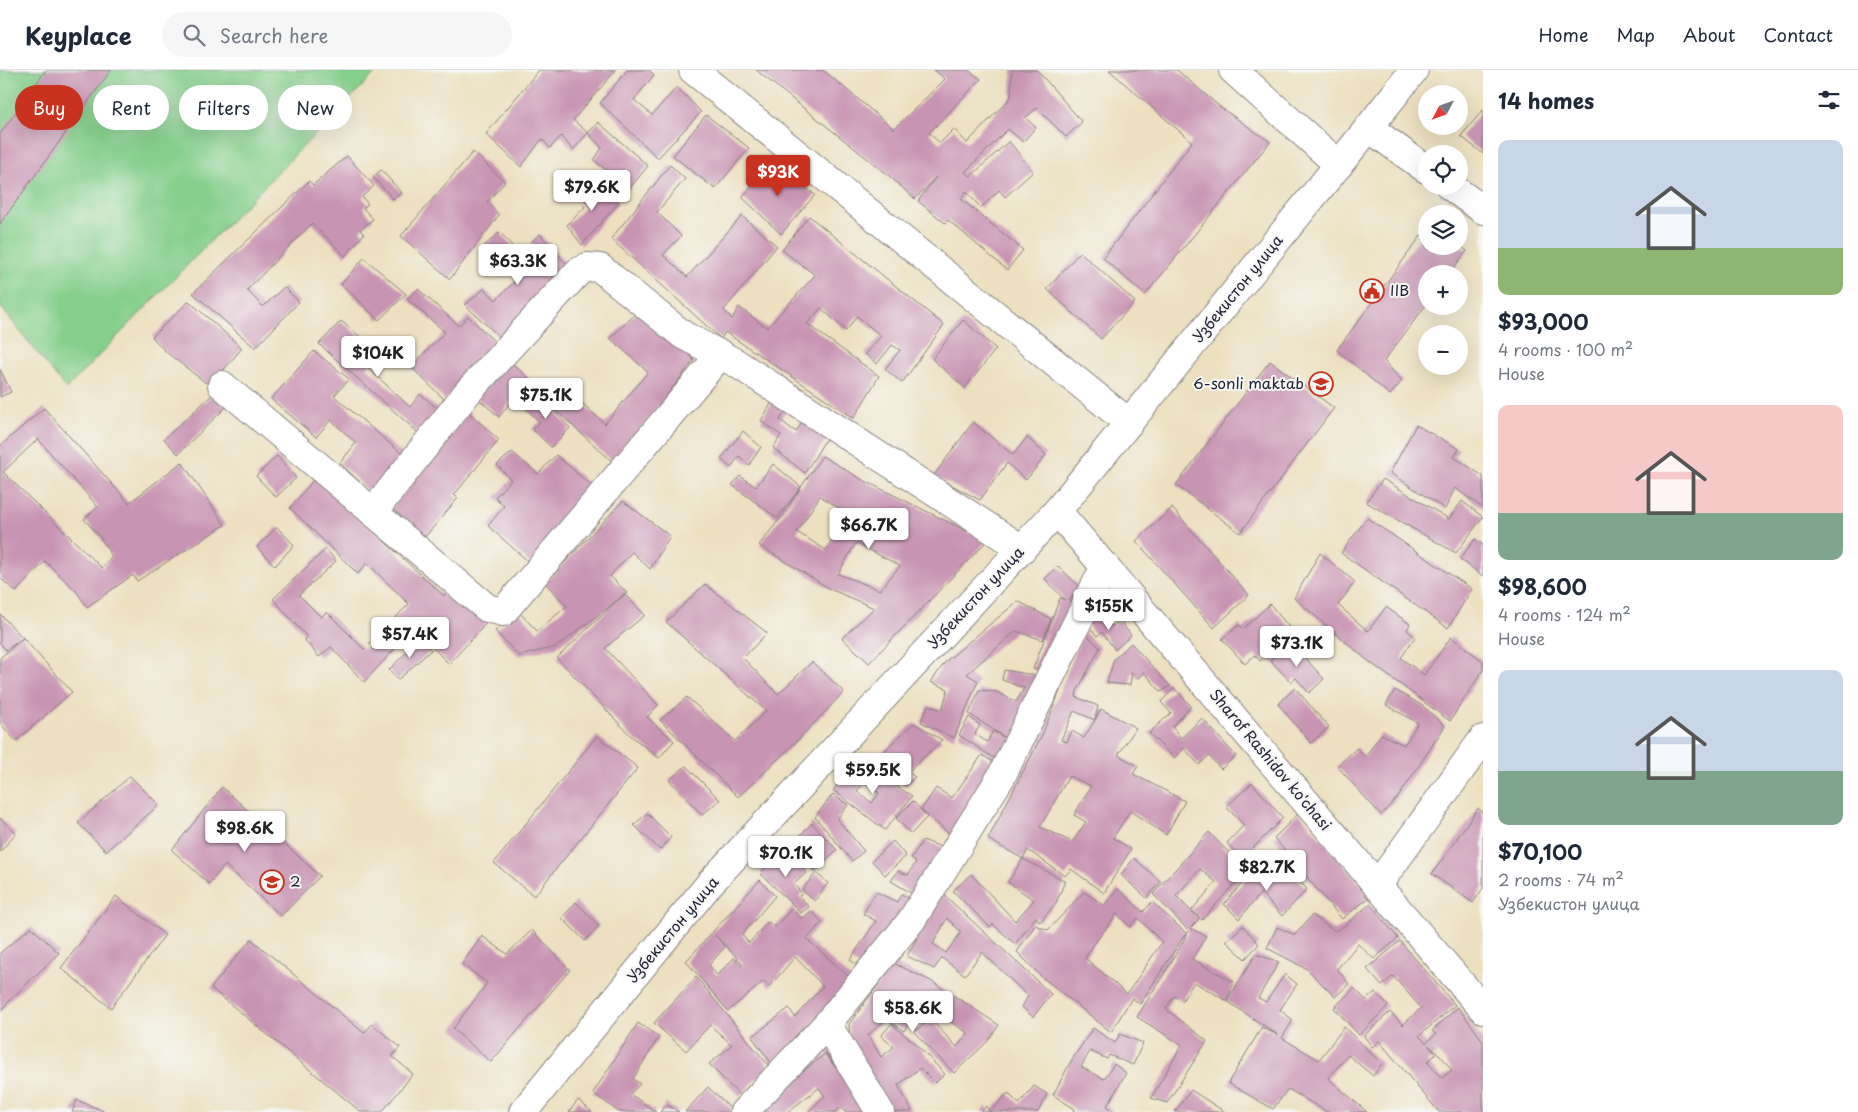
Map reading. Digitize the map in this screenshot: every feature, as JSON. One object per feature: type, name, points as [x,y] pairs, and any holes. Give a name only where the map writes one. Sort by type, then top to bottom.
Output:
[{"type":"street","points":[[693,70],[1129,423]]},
{"type":"street","points":[[1233,70],[1338,166]]},
{"type":"street","name":"Узбекистон улица","points":[[523,1112],[711,882],[1057,511],[1369,128],[1414,70]]},
{"type":"street","points":[[1369,128],[1418,163]]},
{"type":"street","points":[[1462,195],[1483,210]]},
{"type":"street","points":[[373,512],[467,393],[578,272],[587,267],[600,268],[683,334],[721,354],[1022,549]]},
{"type":"street","points":[[222,385],[487,608],[503,612],[721,354]]},
{"type":"street","name":"Sharof Rashidov ko'chasi","points":[[1057,511],[1483,1008]]},
{"type":"street","points":[[744,1112],[827,1024],[911,921],[1001,777],[1105,566]]},
{"type":"street","points":[[1377,886],[1483,739]]},
{"type":"street","points":[[827,1024],[880,1112]]},
{"type":"green space","points":[[0,70],[378,70],[352,97],[352,85],[278,85],[278,130],[319,130],[66,389],[0,306]]},
{"type":"building","points":[[46,70],[111,70],[100,85],[93,85],[93,95],[83,109],[83,85],[35,85]]},
{"type":"building","points":[[539,70],[616,70],[573,120],[588,133],[573,150],[561,136],[550,148],[542,139],[521,167],[486,134]]},
{"type":"building","points":[[627,70],[649,70],[654,75],[634,100],[652,115],[677,87],[701,112],[658,158],[600,103]]},
{"type":"building","points":[[756,70],[823,70],[894,129],[945,79],[934,70],[968,70],[981,79],[929,133],[940,143],[954,129],[967,143],[1011,97],[1012,70],[1037,70],[1082,122],[1066,137],[1037,108],[1025,118],[1036,127],[1023,142],[1008,129],[965,172],[971,176],[1009,141],[1033,172],[1005,197],[999,190],[981,208],[966,191],[961,199],[1023,250],[1007,270],[948,220],[945,223],[918,201],[936,177],[915,199],[888,175]]},
{"type":"building","points":[[1109,70],[1177,70],[1220,107],[1270,142],[1145,295],[1103,258],[1192,142]]},
{"type":"building","points":[[1483,110],[1483,154],[1461,136],[1468,135],[1468,128]]},
{"type":"building","points":[[15,113],[15,130],[68,130],[0,224],[0,134]]},
{"type":"building","points":[[706,115],[749,148],[715,189],[673,156]]},
{"type":"building","points":[[598,122],[648,166],[629,189],[594,160],[602,148],[588,133]]},
{"type":"building","points":[[473,152],[505,182],[487,202],[499,215],[450,279],[401,236]]},
{"type":"building","points":[[347,156],[374,186],[362,197],[368,204],[363,208],[373,219],[360,230],[364,234],[345,256],[312,223],[247,290],[263,307],[284,287],[299,302],[255,348],[193,293],[309,181],[313,185]]},
{"type":"building","points":[[774,162],[815,195],[781,234],[742,197]]},
{"type":"building","points":[[670,165],[685,179],[657,212],[681,236],[663,255],[687,277],[742,216],[777,246],[724,310],[732,319],[739,307],[767,328],[815,275],[782,250],[809,216],[944,325],[902,383],[885,369],[900,350],[892,345],[877,364],[865,354],[881,336],[857,316],[846,331],[821,308],[807,324],[879,376],[854,418],[725,332],[721,339],[611,239]]},
{"type":"building","points":[[381,170],[402,193],[393,199],[373,177]]},
{"type":"building","points":[[596,181],[619,202],[582,245],[567,225],[585,207],[578,200]]},
{"type":"building","points":[[500,232],[533,270],[544,257],[531,242],[540,234],[571,269],[504,341],[465,305],[484,289],[496,300],[521,275],[503,258],[497,262],[482,248]]},
{"type":"building","points":[[1418,240],[1418,255],[1464,255],[1456,265],[1418,265],[1418,315],[1384,361],[1402,381],[1390,395],[1337,350]]},
{"type":"building","points":[[1080,252],[1135,302],[1101,339],[1047,289]]},
{"type":"building","points":[[364,258],[406,294],[379,320],[341,284]]},
{"type":"building","points":[[418,289],[459,326],[468,316],[498,345],[445,400],[411,367],[445,332],[407,299]]},
{"type":"building","points":[[189,301],[242,348],[210,386],[166,352],[152,337]]},
{"type":"building","points":[[641,309],[694,360],[614,463],[552,407],[569,391],[605,424],[648,372],[610,338]]},
{"type":"building","points":[[963,320],[996,349],[965,388],[932,359]]},
{"type":"building","points":[[341,321],[380,353],[367,367],[410,407],[420,394],[444,414],[424,438],[319,344]]},
{"type":"building","points":[[314,351],[349,379],[334,396],[407,458],[374,496],[340,463],[356,443],[331,420],[316,437],[271,399]]},
{"type":"building","points":[[502,355],[529,378],[499,417],[472,393]]},
{"type":"building","points":[[1270,361],[1334,408],[1240,533],[1176,485]]},
{"type":"building","points":[[0,369],[11,392],[0,397]]},
{"type":"building","points":[[536,391],[570,428],[551,447],[532,429],[540,422],[522,405]]},
{"type":"building","points":[[213,394],[226,407],[178,454],[164,439]]},
{"type":"building","points":[[775,397],[789,406],[780,420],[796,432],[803,420],[827,437],[805,473],[773,448],[781,435],[761,421]]},
{"type":"building","points":[[44,408],[129,503],[182,462],[225,525],[137,581],[133,575],[87,607],[76,591],[45,561],[16,592],[0,578],[0,446]],"holes":[[[38,439],[98,507],[84,519],[99,536],[112,556],[102,568],[3,472]]]},
{"type":"building","points":[[464,408],[499,440],[454,495],[458,498],[424,538],[391,509]]},
{"type":"building","points":[[973,422],[1013,455],[1027,437],[1046,455],[1026,480],[1007,463],[980,500],[944,481],[932,478]]},
{"type":"building","points":[[1416,425],[1459,449],[1454,457],[1483,476],[1483,508],[1455,488],[1445,509],[1390,473]]},
{"type":"building","points":[[743,431],[761,447],[749,465],[739,456],[731,468],[721,459]]},
{"type":"building","points":[[512,452],[538,474],[556,455],[592,486],[530,563],[488,526],[504,506],[495,497],[511,480],[497,465]]},
{"type":"building","points":[[277,456],[296,478],[276,497],[256,476]]},
{"type":"building","points":[[822,456],[863,480],[987,541],[869,663],[842,638],[874,608],[830,589],[759,545],[779,520]],"holes":[[[820,496],[847,513],[826,550],[797,532]],[[856,543],[900,566],[880,590],[838,574]]]},
{"type":"building","points":[[773,464],[801,487],[777,518],[732,485],[740,476],[756,487]]},
{"type":"building","points":[[320,472],[389,535],[384,541],[444,596],[456,583],[491,618],[449,664],[414,628],[364,682],[331,647],[319,657],[304,639],[307,637],[273,599],[326,549],[336,561],[299,595],[321,617],[327,612],[364,649],[409,604],[367,563],[358,574],[290,508]]},
{"type":"building","points":[[1383,479],[1449,519],[1462,501],[1483,517],[1456,553],[1366,502]]},
{"type":"building","points":[[623,501],[670,536],[650,569],[632,552],[610,576],[627,593],[556,647],[519,656],[495,631],[518,611],[537,631],[567,606],[545,583]]},
{"type":"building","points":[[1172,508],[1249,595],[1214,628],[1136,541]]},
{"type":"building","points":[[1367,518],[1472,589],[1448,628],[1341,553]]},
{"type":"building","points":[[277,527],[294,545],[275,566],[257,547]]},
{"type":"building","points":[[1475,539],[1483,545],[1483,576],[1460,559]]},
{"type":"building","points":[[1320,553],[1355,582],[1338,605],[1368,631],[1386,607],[1410,624],[1407,630],[1415,637],[1401,658],[1424,675],[1451,637],[1483,661],[1483,670],[1450,721],[1367,660],[1294,598]]},
{"type":"building","points":[[1058,566],[1080,587],[1069,601],[1073,603],[1048,675],[1033,669],[1060,598],[1065,600],[1045,579]]},
{"type":"building","points":[[705,584],[767,633],[743,658],[778,694],[812,662],[844,692],[797,741],[738,797],[660,720],[687,697],[735,741],[766,711],[666,622]]},
{"type":"building","points":[[624,594],[645,615],[605,648],[658,705],[647,717],[674,741],[659,758],[630,735],[557,658]]},
{"type":"building","points":[[1018,601],[1051,619],[1043,640],[1016,631],[967,674],[978,681],[954,738],[921,722],[928,705],[942,710],[948,689],[931,682],[946,661]]},
{"type":"building","points":[[1270,604],[1293,632],[1260,661],[1255,655],[1245,664],[1222,639],[1239,625],[1243,629]]},
{"type":"building","points":[[1100,613],[1113,627],[1119,620],[1131,635],[1115,650],[1102,632],[1097,636],[1086,623]]},
{"type":"building","points":[[0,614],[23,638],[6,650],[0,643]]},
{"type":"building","points":[[1084,632],[1100,648],[1077,691],[1076,697],[1098,706],[1095,720],[1101,709],[1136,728],[1118,755],[1138,766],[1133,774],[1185,801],[1166,835],[1130,811],[1113,838],[1131,849],[1104,893],[1071,869],[1065,876],[1028,850],[1023,859],[988,839],[1042,735]],"holes":[[[1074,711],[1095,720],[1084,738],[1072,731],[1067,742],[1061,740]],[[1069,776],[1091,786],[1074,815],[1086,822],[1072,842],[1040,827]]]},
{"type":"building","points":[[23,638],[72,692],[16,741],[0,723],[0,658]]},
{"type":"building","points":[[420,638],[431,650],[398,680],[389,670]]},
{"type":"building","points":[[1131,643],[1170,686],[1161,692],[1144,672],[1138,678],[1132,672],[1130,685],[1107,683],[1114,659]]},
{"type":"building","points":[[1292,643],[1324,679],[1309,693],[1296,678],[1291,682],[1270,660]]},
{"type":"building","points":[[1004,670],[1045,677],[1000,762],[959,735],[969,717],[980,725],[975,734],[987,742],[993,731],[1009,740],[969,714],[979,690],[997,692],[1016,702],[1024,688],[1002,680]]},
{"type":"building","points":[[1174,688],[1191,706],[1172,727],[1181,738],[1202,718],[1236,756],[1221,769],[1209,756],[1199,765],[1184,748],[1174,758],[1149,733],[1171,713],[1161,702]]},
{"type":"building","points":[[1295,688],[1329,727],[1311,743],[1278,704]]},
{"type":"building","points":[[1395,690],[1423,706],[1445,726],[1399,796],[1381,815],[1337,766],[1357,748],[1365,757],[1381,734],[1404,745],[1418,723],[1386,705]]},
{"type":"building","points":[[914,723],[942,740],[908,772],[915,777],[906,786],[873,761]]},
{"type":"building","points":[[597,736],[638,768],[534,896],[494,863]]},
{"type":"building","points":[[982,755],[998,765],[952,836],[921,810],[936,788],[952,798]]},
{"type":"building","points":[[861,760],[912,796],[885,830],[833,790]],"holes":[[[865,782],[879,793],[872,803],[857,791]]]},
{"type":"building","points":[[686,766],[720,800],[702,815],[669,780]]},
{"type":"building","points":[[130,776],[159,805],[106,851],[78,823]]},
{"type":"building","points":[[1252,783],[1283,818],[1242,859],[1227,843],[1244,825],[1226,807]]},
{"type":"building","points":[[222,787],[320,876],[281,916],[225,865],[209,884],[172,850]]},
{"type":"building","points":[[833,794],[848,805],[837,819],[864,851],[852,861],[815,817]]},
{"type":"building","points":[[913,801],[927,817],[911,834],[896,818]]},
{"type":"building","points":[[1478,808],[1483,813],[1483,888],[1473,903],[1432,874]]},
{"type":"building","points":[[647,813],[671,837],[660,850],[634,825]]},
{"type":"building","points":[[1299,813],[1371,896],[1342,919],[1274,838]]},
{"type":"building","points":[[0,818],[16,833],[0,852]]},
{"type":"building","points":[[812,823],[837,850],[814,871],[790,846]]},
{"type":"building","points":[[1209,832],[1246,871],[1202,920],[1192,910],[1216,882],[1200,869],[1176,896],[1199,919],[1190,928],[1206,936],[1192,959],[1234,982],[1227,1001],[1194,982],[1182,1001],[1174,996],[1166,1009],[1207,1041],[1167,1103],[1151,1098],[1182,1045],[1137,1017],[1189,931],[1153,894]]},
{"type":"building","points":[[923,840],[946,849],[918,897],[891,881],[898,871],[908,875],[916,862],[911,858]]},
{"type":"building","points":[[893,841],[906,856],[885,875],[872,861]]},
{"type":"building","points":[[785,848],[807,872],[794,884],[802,894],[799,896],[809,907],[801,913],[760,873]]},
{"type":"building","points":[[1134,858],[1161,882],[1147,898],[1121,875]]},
{"type":"building","points":[[1023,859],[1065,881],[1056,903],[1040,922],[1036,917],[1015,944],[993,924],[990,927],[953,891],[971,874],[1015,921],[1034,900],[1008,882]]},
{"type":"building","points":[[1282,864],[1307,889],[1282,916],[1261,893],[1239,919],[1224,904],[1253,871],[1266,883]]},
{"type":"building","points":[[816,873],[828,883],[815,901],[802,890]]},
{"type":"building","points":[[760,880],[775,896],[742,935],[749,943],[768,922],[775,927],[792,908],[802,919],[811,911],[822,922],[807,939],[858,985],[811,1037],[802,1027],[808,1035],[772,1064],[752,1037],[789,1008],[795,1017],[823,986],[795,957],[769,987],[764,981],[728,1011],[686,961]],"holes":[[[715,935],[743,964],[741,966],[734,958],[717,975],[709,965],[725,947]]]},
{"type":"building","points":[[1118,889],[1143,912],[1152,902],[1186,933],[1140,1004],[1132,998],[1111,1032],[1042,977],[1017,952],[1035,925],[1048,930],[1084,892],[1104,905]],"holes":[[[1117,914],[1130,927],[1138,918],[1162,942],[1127,994],[1085,958]]]},
{"type":"building","points":[[876,892],[897,902],[901,894],[916,902],[870,973],[850,960],[876,921],[863,914]]},
{"type":"building","points":[[942,893],[1051,994],[1033,1017],[1022,1007],[1028,996],[982,952],[965,975],[942,958],[934,969],[907,956]],"holes":[[[947,918],[961,932],[946,953],[933,944]]]},
{"type":"building","points":[[116,896],[165,935],[111,1008],[61,968]]},
{"type":"building","points":[[576,902],[599,926],[585,941],[562,918]]},
{"type":"building","points":[[1370,904],[1398,938],[1374,959],[1358,944],[1337,969],[1349,984],[1335,997],[1307,969],[1267,948],[1277,927],[1295,935],[1312,915],[1335,931],[1344,926]]},
{"type":"building","points":[[1243,926],[1259,944],[1245,959],[1226,941]]},
{"type":"building","points":[[31,927],[59,953],[0,1012],[0,953]]},
{"type":"building","points":[[532,930],[570,970],[491,1062],[453,1029],[487,983],[462,964],[482,936],[507,954]]},
{"type":"building","points":[[251,939],[364,1033],[372,1024],[400,1047],[392,1056],[413,1074],[382,1112],[361,1112],[211,988]]},
{"type":"building","points":[[1400,941],[1455,1005],[1419,1036],[1426,1043],[1436,1034],[1432,1031],[1458,1007],[1483,1041],[1483,1112],[1439,1112],[1379,1041],[1372,1047],[1364,1036],[1390,1012],[1403,1025],[1421,1008],[1393,976],[1382,986],[1367,969]],"holes":[[[1428,1045],[1440,1055],[1452,1070],[1442,1078],[1427,1062],[1436,1054]]]},
{"type":"building","points":[[1256,954],[1279,962],[1258,998],[1266,1002],[1285,974],[1297,984],[1280,1010],[1293,1020],[1282,1038],[1319,1060],[1344,1027],[1382,1064],[1373,1076],[1348,1055],[1328,1078],[1367,1112],[1327,1112],[1288,1089],[1273,1109],[1228,1083],[1262,1027],[1278,1035],[1227,1001]]},
{"type":"building","points":[[891,962],[931,981],[999,1025],[988,1041],[954,1073],[914,1032],[930,1019],[957,1047],[968,1033],[921,1003],[904,1031],[886,1019],[868,1035],[881,1057],[894,1047],[881,1036],[891,1024],[915,1043],[945,1074],[935,1083],[920,1068],[898,1085],[911,1112],[889,1112],[850,1044],[849,1024],[887,973]]},
{"type":"building","points":[[696,977],[769,1066],[740,1096],[709,1064],[732,1045],[710,1025],[686,1051],[654,1023]]},
{"type":"building","points":[[1354,988],[1366,1000],[1375,992],[1388,1006],[1359,1035],[1334,1008]]},
{"type":"building","points":[[638,1023],[659,1037],[633,1079],[640,1084],[630,1094],[656,1112],[619,1112],[593,1093]]},
{"type":"building","points":[[1093,1028],[1115,1043],[1120,1034],[1143,1043],[1133,1065],[1109,1055],[1107,1059],[1090,1051],[1081,1067],[1104,1079],[1114,1064],[1126,1073],[1107,1106],[1113,1112],[1074,1112],[1075,1109],[1053,1095],[1071,1061]]},
{"type":"building","points":[[836,1045],[874,1112],[845,1112],[841,1107],[836,1112],[808,1112],[825,1096],[819,1088],[787,1112],[751,1112],[825,1054],[835,1067],[825,1052]]},
{"type":"building","points":[[1034,1086],[1047,1094],[1038,1112],[990,1112],[1008,1093],[1019,1104]]},
{"type":"building","points":[[708,1087],[732,1110],[730,1112],[685,1112]]},
{"type":"building","points":[[1191,1090],[1225,1112],[1175,1112]]},
{"type":"building","points":[[77,1100],[106,1112],[72,1112]]},
{"type":"building","points":[[578,1100],[592,1112],[569,1112]]},
{"type":"building","points":[[666,1104],[679,1112],[660,1112]]},
{"type":"building","points":[[986,1106],[990,1112],[981,1112]]},
{"type":"place","name":"IIB","points":[[1372,291]]},
{"type":"place","name":"6-sonli maktab","points":[[1321,384]]},
{"type":"place","name":"2","points":[[272,882]]}]
